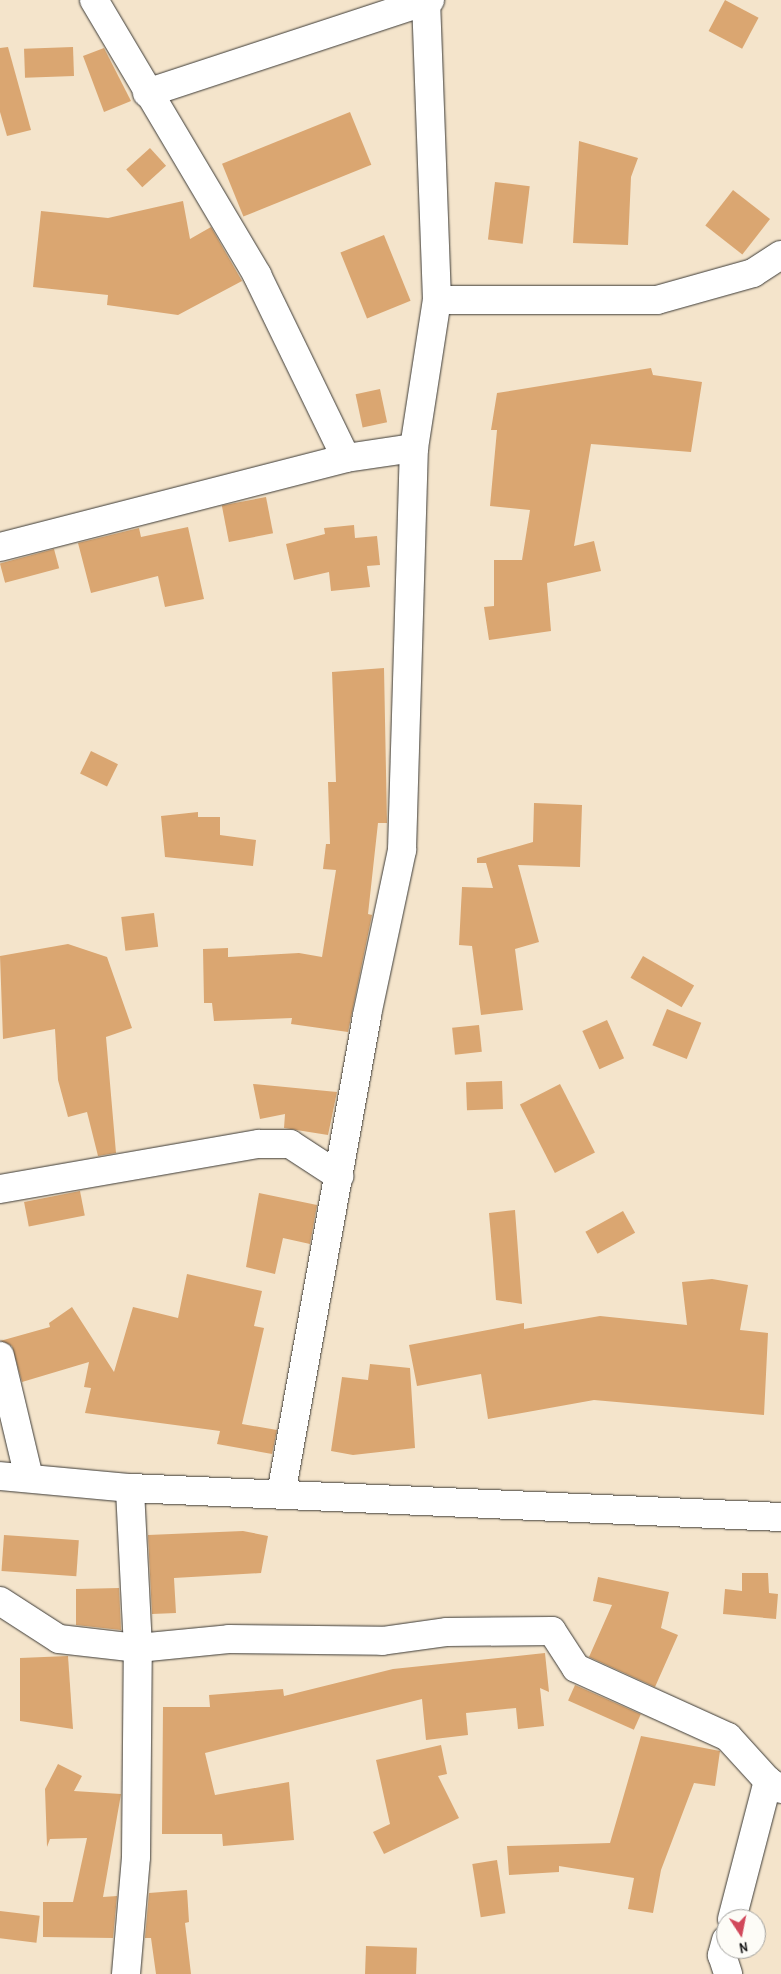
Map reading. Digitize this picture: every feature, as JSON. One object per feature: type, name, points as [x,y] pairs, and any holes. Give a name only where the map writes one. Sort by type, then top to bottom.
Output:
[{"type":"main road","points":[[94,0],[147,93],[257,275],[346,458]]},
{"type":"main road","points":[[147,93],[427,1],[437,300],[414,448],[402,850],[367,1014],[281,1494]]},
{"type":"main road","points":[[437,300],[657,300],[753,273],[781,256]]},
{"type":"main road","points":[[0,547],[346,458],[414,448]]},
{"type":"main road","points":[[0,1189],[259,1144],[290,1144],[339,1176]]},
{"type":"main road","points":[[0,1356],[29,1478]]},
{"type":"main road","points":[[0,1476],[130,1488],[781,1518]]},
{"type":"main road","points":[[126,1974],[136,1858],[138,1648],[130,1488]]},
{"type":"main road","points":[[0,1601],[59,1639],[138,1648],[229,1639],[382,1641],[447,1632],[552,1631],[576,1668],[728,1736],[774,1785],[735,1909]]},
{"type":"main road","points":[[723,1959],[728,1974]]},
{"type":"building","points":[[725,0],[759,18],[742,49],[709,31]]},
{"type":"building","points":[[8,47],[31,130],[7,136],[0,112],[0,48]]},
{"type":"building","points":[[73,47],[74,76],[25,78],[24,49]]},
{"type":"building","points":[[104,48],[131,101],[104,112],[83,56]]},
{"type":"building","points":[[350,112],[371,165],[243,217],[222,164]]},
{"type":"building","points":[[579,141],[638,158],[631,177],[628,245],[573,243]]},
{"type":"building","points":[[150,148],[166,166],[142,187],[126,169]]},
{"type":"building","points":[[495,182],[530,186],[523,244],[488,240]]},
{"type":"building","points":[[733,190],[770,219],[742,254],[705,225]]},
{"type":"building","points":[[183,201],[190,239],[211,227],[242,281],[178,315],[107,305],[108,295],[33,287],[41,211],[108,218]]},
{"type":"building","points":[[384,235],[411,301],[367,318],[340,253]]},
{"type":"building","points":[[651,368],[653,375],[702,382],[691,452],[591,444],[574,546],[594,541],[601,571],[547,583],[551,631],[489,640],[484,607],[494,606],[494,560],[522,560],[530,510],[490,506],[497,430],[491,430],[497,393]]},
{"type":"building","points":[[380,389],[387,422],[363,427],[356,394]]},
{"type":"building","points":[[266,497],[273,533],[229,542],[222,506]]},
{"type":"building","points":[[354,525],[355,538],[377,536],[380,565],[367,566],[370,587],[331,591],[329,572],[294,580],[286,544],[325,534],[324,528]]},
{"type":"building","points":[[188,527],[204,599],[165,607],[158,576],[91,593],[78,543],[139,528],[141,537]]},
{"type":"building","points":[[54,549],[59,568],[5,583],[0,563]]},
{"type":"building","points":[[384,668],[387,823],[378,823],[368,914],[372,915],[348,1032],[291,1024],[292,1018],[214,1021],[212,1003],[204,1003],[203,949],[228,948],[228,957],[299,953],[322,957],[336,870],[323,869],[326,844],[330,844],[328,782],[336,782],[332,672]]},
{"type":"building","points":[[91,751],[118,764],[107,787],[80,773]]},
{"type":"building","points":[[534,803],[582,805],[580,867],[518,865],[539,942],[515,949],[523,1010],[481,1015],[472,946],[459,945],[462,887],[493,888],[486,863],[477,863],[477,858],[533,842]]},
{"type":"building","points":[[198,812],[198,817],[220,817],[220,835],[256,840],[253,866],[165,857],[161,816]]},
{"type":"building","points":[[154,913],[158,947],[125,951],[121,917]]},
{"type":"building","points":[[68,944],[107,957],[132,1028],[106,1037],[116,1153],[98,1156],[87,1112],[68,1117],[58,1080],[55,1029],[3,1039],[0,956]]},
{"type":"building","points":[[643,956],[694,986],[682,1007],[630,978]]},
{"type":"building","points":[[667,1009],[701,1023],[687,1059],[652,1045]]},
{"type":"building","points":[[607,1020],[624,1058],[599,1069],[582,1031]]},
{"type":"building","points":[[479,1025],[482,1052],[455,1055],[452,1028]]},
{"type":"building","points":[[502,1081],[503,1109],[467,1110],[466,1082]]},
{"type":"building","points":[[253,1084],[337,1092],[328,1135],[284,1128],[285,1114],[260,1119]]},
{"type":"building","points":[[560,1084],[595,1153],[555,1173],[520,1104]]},
{"type":"building","points":[[80,1191],[85,1216],[29,1226],[24,1202]]},
{"type":"building","points":[[259,1193],[317,1205],[310,1244],[283,1238],[275,1274],[246,1267]]},
{"type":"building","points":[[515,1210],[522,1304],[496,1300],[489,1213]]},
{"type":"building","points":[[623,1211],[635,1233],[598,1254],[585,1232]]},
{"type":"building","points":[[187,1274],[262,1291],[254,1326],[264,1328],[242,1424],[277,1430],[272,1454],[217,1444],[220,1431],[85,1413],[91,1388],[84,1387],[89,1362],[22,1382],[12,1346],[0,1341],[50,1327],[49,1323],[72,1307],[114,1372],[133,1307],[178,1318]]},
{"type":"building","points":[[712,1279],[748,1285],[740,1330],[768,1333],[764,1415],[594,1400],[488,1419],[481,1374],[417,1386],[409,1345],[524,1323],[524,1329],[600,1316],[687,1325],[682,1282]]},
{"type":"building","points":[[370,1364],[410,1368],[415,1448],[353,1455],[331,1451],[342,1377],[368,1380]]},
{"type":"building","points":[[243,1531],[268,1536],[261,1573],[174,1578],[176,1613],[152,1614],[148,1535]]},
{"type":"building","points":[[4,1535],[79,1540],[76,1576],[1,1571]]},
{"type":"building","points":[[742,1573],[768,1573],[769,1593],[778,1594],[776,1619],[723,1614],[725,1589],[742,1591]]},
{"type":"building","points":[[598,1577],[669,1592],[661,1628],[678,1635],[655,1687],[589,1657],[612,1605],[593,1601]]},
{"type":"building","points":[[119,1588],[121,1630],[76,1625],[76,1589]]},
{"type":"building","points":[[545,1653],[549,1692],[540,1688],[544,1726],[518,1729],[516,1708],[466,1713],[468,1735],[426,1740],[422,1699],[205,1753],[215,1795],[289,1782],[294,1840],[223,1846],[222,1834],[162,1834],[163,1707],[210,1707],[209,1695],[283,1689],[284,1696],[393,1669]]},
{"type":"building","points":[[68,1656],[73,1729],[20,1721],[20,1658]]},
{"type":"building","points":[[575,1685],[641,1714],[634,1730],[568,1701]]},
{"type":"building","points":[[641,1736],[720,1751],[715,1786],[694,1783],[661,1870],[653,1913],[628,1909],[634,1878],[559,1866],[559,1872],[509,1875],[507,1846],[610,1843]]},
{"type":"building","points":[[441,1745],[447,1774],[438,1776],[459,1818],[384,1854],[373,1832],[390,1824],[376,1760]]},
{"type":"building","points":[[58,1764],[82,1776],[74,1791],[121,1794],[103,1897],[117,1896],[113,1938],[43,1937],[43,1902],[73,1902],[87,1838],[50,1839],[47,1847],[45,1789]]},
{"type":"building","points":[[497,1860],[505,1913],[481,1917],[472,1864]]},
{"type":"building","points":[[187,1890],[189,1922],[185,1923],[191,1974],[156,1974],[151,1938],[145,1938],[149,1893]]},
{"type":"building","points":[[0,1911],[40,1916],[36,1943],[0,1938]]},
{"type":"building","points":[[366,1946],[417,1948],[416,1974],[365,1974]]}]
